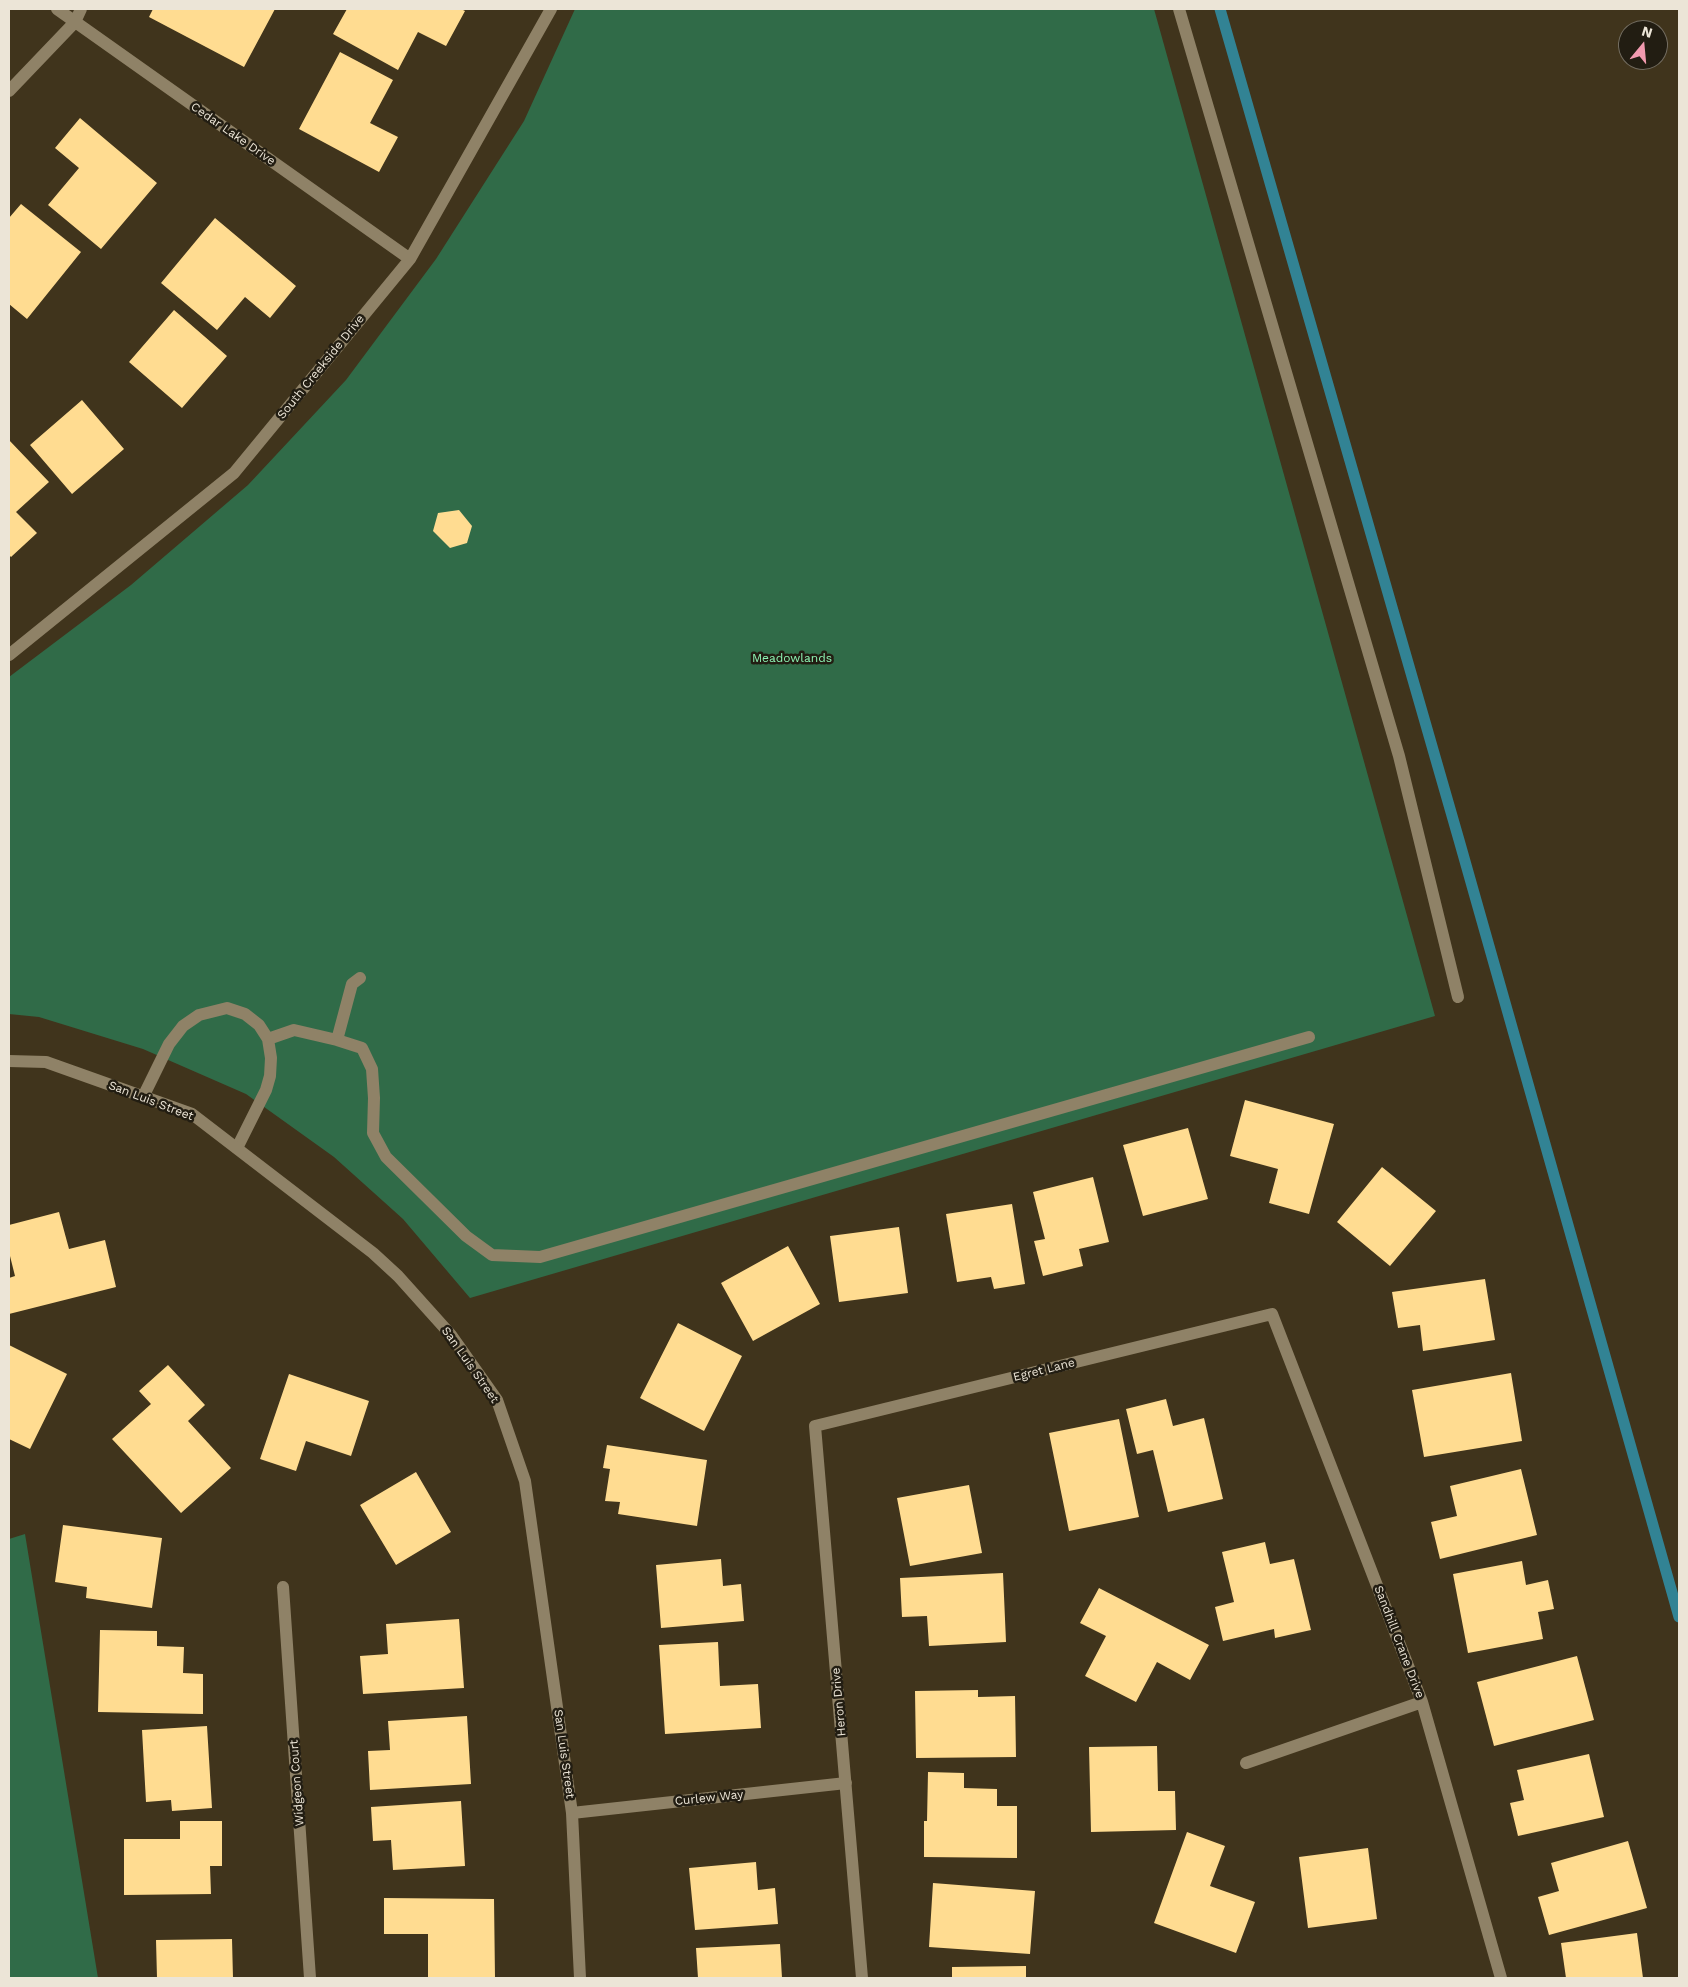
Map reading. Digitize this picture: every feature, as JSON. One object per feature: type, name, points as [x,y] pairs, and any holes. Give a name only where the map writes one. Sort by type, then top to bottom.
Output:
[{"type":"street","name":"Cedar Lake Drive","points":[[56,9],[410,260]]},
{"type":"street","points":[[9,91],[75,22],[81,9]]},
{"type":"street","name":"South Creekside Drive","points":[[9,655],[234,473],[410,260],[551,9]]},
{"type":"street","points":[[1178,9],[1399,756],[1458,997]]},
{"type":"street","points":[[337,1040],[352,984],[360,978]]},
{"type":"street","points":[[143,1097],[170,1044],[183,1026],[199,1015],[227,1008],[245,1014],[259,1025],[268,1039],[271,1058],[270,1076],[266,1090],[237,1148]]},
{"type":"street","points":[[268,1039],[294,1030],[362,1048],[372,1068],[374,1098],[373,1133],[386,1158],[466,1236],[492,1255],[540,1256],[1309,1037]]},
{"type":"street","name":"San Luis Street","points":[[9,1061],[46,1062],[192,1114],[373,1253],[398,1276],[451,1335],[497,1400],[525,1481],[572,1813],[580,1978]]},
{"type":"street","name":"Egret Lane","points":[[815,1426],[1272,1314]]},
{"type":"street","name":"Sandhill Crane Drive","points":[[1272,1314],[1422,1702],[1501,1978]]},
{"type":"street","name":"Heron Drive","points":[[815,1426],[862,1978]]},
{"type":"street","name":"Widgeon Court","points":[[283,1587],[310,1978]]},
{"type":"street","points":[[1246,1763],[1422,1702]]},
{"type":"street","name":"Curlew Way","points":[[572,1813],[846,1783]]},
{"type":"green space","name":"Meadowlands","points":[[575,9],[1154,9],[1435,1016],[470,1298],[403,1219],[334,1157],[246,1094],[143,1049],[39,1017],[9,1014],[9,677],[131,585],[248,485],[346,380],[436,259],[524,121]]},
{"type":"green space","points":[[25,1534],[98,1978],[9,1978],[9,1539]]},
{"type":"building","points":[[153,9],[275,9],[244,67],[149,17]]},
{"type":"building","points":[[347,9],[461,9],[465,11],[446,46],[418,32],[398,70],[333,34]]},
{"type":"building","points":[[340,52],[393,80],[370,123],[398,137],[379,172],[299,129]]},
{"type":"building","points":[[80,118],[157,183],[101,249],[48,205],[79,168],[55,148]]},
{"type":"building","points":[[21,204],[81,252],[27,319],[9,304],[9,218]]},
{"type":"building","points":[[215,218],[296,286],[270,318],[245,297],[217,330],[161,283]]},
{"type":"building","points":[[174,310],[227,356],[182,408],[129,362]]},
{"type":"building","points":[[82,400],[124,449],[72,494],[30,445]]},
{"type":"building","points":[[9,440],[49,482],[16,512],[37,533],[11,557],[9,555]]},
{"type":"building","points":[[459,510],[472,526],[467,543],[450,548],[433,531],[438,513]]},
{"type":"building","points":[[1245,1100],[1334,1124],[1309,1214],[1269,1203],[1278,1169],[1230,1156]]},
{"type":"building","points":[[1188,1128],[1208,1199],[1143,1216],[1123,1145]]},
{"type":"building","points":[[1382,1167],[1436,1211],[1390,1266],[1337,1222]]},
{"type":"building","points":[[1093,1177],[1109,1242],[1079,1249],[1083,1266],[1043,1276],[1034,1241],[1045,1239],[1033,1192]]},
{"type":"building","points":[[1012,1204],[1025,1284],[994,1289],[991,1277],[957,1282],[946,1214]]},
{"type":"building","points":[[59,1212],[69,1249],[105,1240],[116,1287],[9,1314],[9,1278],[15,1276],[9,1252],[9,1225]]},
{"type":"building","points":[[899,1227],[908,1293],[839,1302],[830,1236]]},
{"type":"building","points":[[788,1246],[820,1304],[753,1341],[721,1283]]},
{"type":"building","points":[[1485,1279],[1495,1340],[1423,1351],[1420,1325],[1398,1328],[1392,1292]]},
{"type":"building","points":[[678,1323],[742,1356],[704,1431],[640,1398]]},
{"type":"building","points":[[9,1345],[67,1374],[30,1449],[9,1439]]},
{"type":"building","points":[[168,1365],[205,1405],[188,1421],[231,1468],[181,1513],[112,1439],[151,1404],[139,1391]]},
{"type":"building","points":[[1511,1373],[1522,1441],[1424,1457],[1412,1390]]},
{"type":"building","points":[[289,1374],[369,1401],[351,1456],[306,1441],[296,1471],[260,1459]]},
{"type":"building","points":[[1166,1399],[1173,1426],[1204,1418],[1223,1499],[1168,1512],[1153,1450],[1137,1454],[1126,1409]]},
{"type":"building","points":[[1119,1419],[1139,1517],[1069,1531],[1049,1433]]},
{"type":"building","points":[[607,1445],[707,1460],[697,1526],[618,1514],[620,1502],[605,1501],[610,1469],[603,1468]]},
{"type":"building","points":[[1521,1469],[1537,1535],[1440,1559],[1431,1522],[1457,1516],[1450,1486]]},
{"type":"building","points":[[416,1472],[451,1532],[396,1565],[360,1505]]},
{"type":"building","points":[[969,1485],[982,1553],[910,1566],[897,1498]]},
{"type":"building","points":[[63,1525],[162,1538],[152,1608],[86,1598],[87,1587],[55,1582]]},
{"type":"building","points":[[1265,1542],[1270,1564],[1294,1559],[1311,1630],[1275,1638],[1274,1629],[1223,1641],[1215,1607],[1234,1602],[1222,1552]]},
{"type":"building","points":[[721,1559],[723,1586],[741,1584],[744,1621],[661,1628],[656,1565]]},
{"type":"building","points":[[1522,1561],[1526,1585],[1548,1580],[1554,1609],[1538,1612],[1543,1639],[1468,1653],[1453,1574]]},
{"type":"building","points":[[1003,1573],[1006,1642],[929,1646],[927,1616],[902,1617],[900,1578]]},
{"type":"building","points":[[1099,1588],[1209,1645],[1190,1680],[1157,1662],[1136,1702],[1085,1676],[1106,1636],[1080,1623]]},
{"type":"building","points":[[459,1619],[464,1688],[363,1694],[360,1656],[388,1654],[386,1624]]},
{"type":"building","points":[[100,1630],[157,1631],[157,1646],[184,1647],[183,1673],[203,1674],[203,1714],[98,1712]]},
{"type":"building","points":[[718,1642],[720,1686],[758,1684],[761,1728],[665,1734],[659,1645]]},
{"type":"building","points":[[1577,1656],[1594,1720],[1494,1746],[1477,1682]]},
{"type":"building","points":[[978,1690],[978,1697],[1015,1696],[1016,1757],[916,1758],[915,1691]]},
{"type":"building","points":[[467,1716],[471,1784],[370,1790],[368,1751],[390,1750],[388,1721]]},
{"type":"building","points":[[207,1726],[212,1808],[172,1811],[171,1800],[146,1802],[142,1730]]},
{"type":"building","points":[[1157,1746],[1158,1791],[1175,1791],[1176,1830],[1091,1832],[1089,1747]]},
{"type":"building","points":[[1589,1754],[1604,1817],[1518,1836],[1510,1803],[1524,1800],[1517,1770]]},
{"type":"building","points":[[928,1772],[964,1773],[964,1788],[997,1789],[997,1806],[1017,1806],[1017,1858],[924,1857],[924,1821],[927,1821]]},
{"type":"building","points":[[461,1801],[465,1866],[393,1870],[391,1840],[373,1841],[371,1807]]},
{"type":"building","points":[[180,1821],[222,1821],[222,1866],[210,1866],[211,1894],[124,1895],[124,1839],[180,1839]]},
{"type":"building","points":[[1187,1832],[1225,1846],[1210,1886],[1255,1902],[1236,1953],[1154,1923]]},
{"type":"building","points":[[1628,1841],[1647,1908],[1549,1935],[1538,1897],[1559,1891],[1551,1863]]},
{"type":"building","points":[[1368,1848],[1377,1919],[1308,1928],[1299,1857]]},
{"type":"building","points":[[756,1862],[758,1890],[775,1888],[778,1924],[695,1930],[689,1868]]},
{"type":"building","points":[[933,1883],[1035,1891],[1030,1954],[929,1947]]},
{"type":"building","points":[[384,1898],[494,1899],[495,1978],[428,1978],[428,1934],[384,1934]]},
{"type":"building","points":[[1637,1933],[1643,1978],[1566,1978],[1561,1943]]},
{"type":"building","points":[[232,1939],[233,1978],[157,1978],[156,1940]]},
{"type":"building","points":[[780,1944],[782,1978],[698,1978],[696,1948]]},
{"type":"building","points":[[1026,1966],[1026,1978],[952,1978],[952,1967]]},
{"type":"waterway","points":[[1220,9],[1459,840],[1679,1617]]}]
